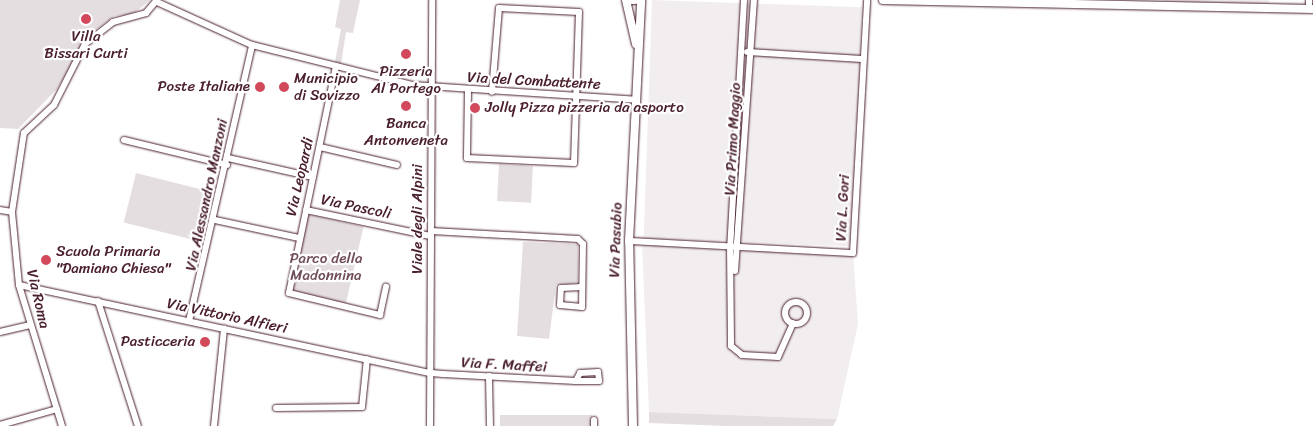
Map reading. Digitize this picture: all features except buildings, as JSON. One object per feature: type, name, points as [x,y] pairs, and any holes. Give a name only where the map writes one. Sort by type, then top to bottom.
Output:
[{"type":"street","name":"Viale degli Alpini","points":[[430,426],[431,88],[434,0]]},
{"type":"street","name":"Via Pasubio","points":[[626,0],[638,55]]},
{"type":"street","name":"Via Pasubio","points":[[633,426],[628,241],[641,0]]},
{"type":"street","name":"Via Primo Maggio","points":[[744,0],[730,247],[733,280],[731,346],[736,352],[778,356],[793,323]]},
{"type":"street","name":"Via Primo Maggio","points":[[733,280],[740,248],[754,0]]},
{"type":"street","name":"Via L. Gori","points":[[628,241],[853,253],[867,0]]},
{"type":"street","points":[[883,0],[1311,9],[1309,0]]},
{"type":"street","name":"Via del Combattente","points":[[157,1],[252,45],[431,88],[636,100]]},
{"type":"street","name":"Via Roma","points":[[62,426],[19,285],[12,212],[24,133],[54,105],[85,44],[113,22],[146,13],[157,1]]},
{"type":"street","points":[[468,91],[466,153],[472,160],[574,163],[579,12],[499,8],[492,92]]},
{"type":"street","name":"Via Alessandro Manzoni","points":[[189,321],[215,220],[252,45]]},
{"type":"street","points":[[742,52],[863,59]]},
{"type":"street","name":"Via Leopardi","points":[[336,66],[289,293],[380,315],[386,287]]},
{"type":"street","points":[[124,140],[227,162],[313,177]]},
{"type":"street","points":[[320,146],[397,165]]},
{"type":"street","points":[[735,168],[744,169]]},
{"type":"street","points":[[0,210],[12,212]]},
{"type":"street","name":"Via Pascoli","points":[[306,210],[431,233],[581,240],[582,288]]},
{"type":"street","points":[[215,220],[299,238]]},
{"type":"street","name":"Via Vittorio Alfieri","points":[[19,285],[431,373]]},
{"type":"street","points":[[561,288],[582,288],[582,307],[560,306],[561,288]]},
{"type":"street","points":[[98,301],[138,426]]},
{"type":"street","points":[[0,332],[30,325]]},
{"type":"street","points":[[214,426],[224,329]]},
{"type":"street","points":[[276,408],[362,407],[367,359]]},
{"type":"street","name":"Via F. Maffei","points":[[431,373],[576,381]]},
{"type":"street","points":[[489,376],[490,426]]},
{"type":"street","points":[[0,425],[56,409]]},
{"type":"shaded area","points":[[652,0],[862,7],[854,246],[644,239]]},
{"type":"shaded area","points":[[1164,0],[1269,0],[1269,4],[1164,4]]},
{"type":"shaded area","points":[[642,242],[853,253],[858,324],[837,419],[649,412]]},
{"type":"green space","points":[[0,0],[150,0],[133,14],[114,16],[93,32],[57,89],[18,129],[0,128]]},
{"type":"green space","points":[[340,0],[360,0],[353,33],[346,32],[341,64],[335,62],[341,29],[335,27]]},
{"type":"green space","points":[[499,164],[533,166],[531,203],[497,201]]},
{"type":"green space","points":[[136,173],[210,191],[197,241],[124,222]]},
{"type":"green space","name":"Parco della Madonnina","points":[[308,214],[364,227],[346,304],[290,291]]},
{"type":"green space","points":[[523,242],[578,244],[578,283],[556,285],[549,339],[517,336]]},
{"type":"green space","points":[[649,412],[837,419],[833,426],[727,426],[649,423]]},
{"type":"green space","points":[[500,415],[592,415],[592,426],[500,426]]},
{"type":"place","name":"Villa Bissari Curti","points":[[86,19]]},
{"type":"place","name":"Pizzeria Al Portego","points":[[406,54]]},
{"type":"place","name":"Poste Italiane","points":[[260,87]]},
{"type":"place","name":"Municipio di Sovizzo","points":[[284,87]]},
{"type":"place","name":"Banca Antonveneta","points":[[406,106]]},
{"type":"place","name":"Jolly Pizza pizzeria da asporto","points":[[475,108]]},
{"type":"place","name":"Scuola Primaria \"Damiano Chiesa\"","points":[[46,260]]},
{"type":"place","name":"Pasticceria","points":[[205,342]]}]
